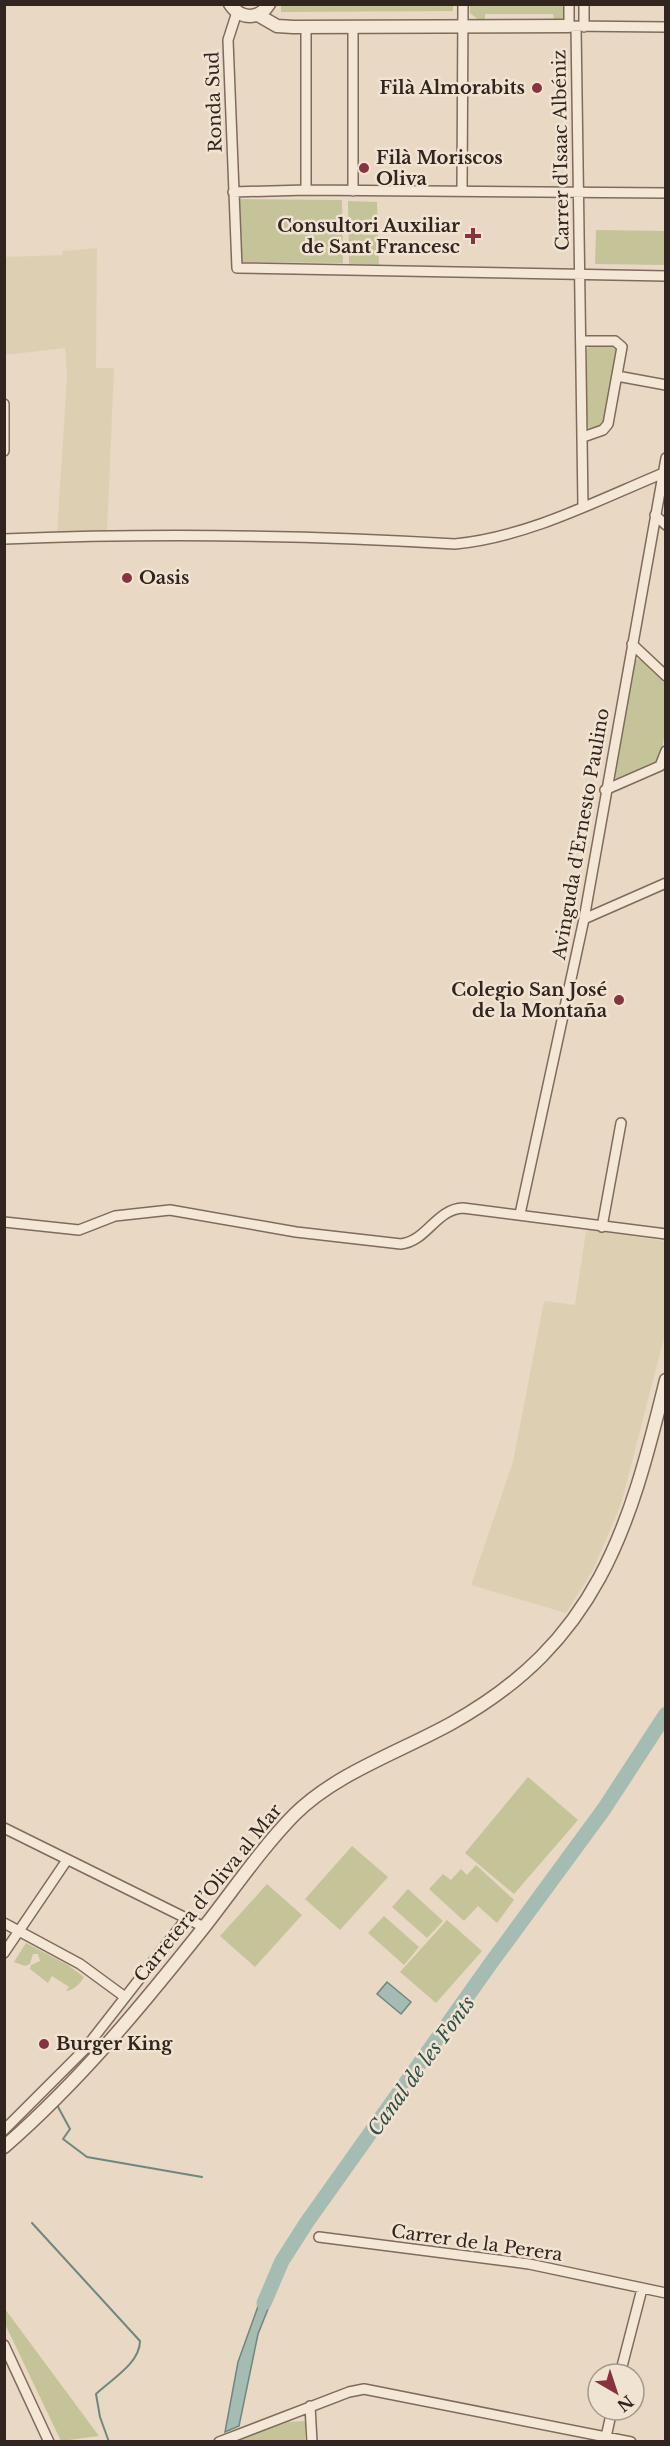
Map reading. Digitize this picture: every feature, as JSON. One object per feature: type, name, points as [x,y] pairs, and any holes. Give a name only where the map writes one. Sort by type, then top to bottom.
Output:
[{"type":"street","points":[[462,191],[463,4]]},
{"type":"street","points":[[569,4],[576,26]]},
{"type":"street","name":"Carrer d'Isaac Albéniz","points":[[583,506],[576,26],[584,4]]},
{"type":"street","points":[[234,8],[247,16],[258,15],[269,5],[272,16],[284,27]]},
{"type":"street","name":"Ronda Sud","points":[[234,8],[228,40],[237,268],[580,273]]},
{"type":"street","points":[[258,15],[271,24],[306,28],[353,26],[666,27]]},
{"type":"street","points":[[352,191],[353,26]]},
{"type":"street","points":[[306,28],[306,190]]},
{"type":"street","points":[[233,192],[306,190],[666,193]]},
{"type":"street","points":[[580,273],[666,276]]},
{"type":"street","points":[[582,341],[621,343],[607,427],[583,437]]},
{"type":"street","points":[[617,376],[666,385]]},
{"type":"street","points":[[4,404],[4,451]]},
{"type":"street","name":"Avinguda d'Ernesto Paulino","points":[[520,1214],[584,919],[605,790],[666,458]]},
{"type":"street","points":[[4,539],[204,535],[324,537],[455,544],[500,537],[664,472]]},
{"type":"street","points":[[655,515],[666,525]]},
{"type":"street","points":[[632,644],[666,676]]},
{"type":"street","points":[[605,790],[660,766],[666,751]]},
{"type":"street","points":[[584,919],[666,884]]},
{"type":"street","points":[[602,1227],[621,1123]]},
{"type":"street","points":[[4,1222],[79,1230],[115,1216],[170,1210],[296,1232],[401,1244],[416,1239],[444,1214],[454,1209],[520,1214],[666,1234]]},
{"type":"street","name":"Carretera d’Oliva al Mar","points":[[4,2147],[61,2095],[108,2045],[265,1848],[305,1804],[340,1781],[468,1713],[520,1674],[560,1638],[594,1589],[621,1533],[649,1449],[666,1380]]},
{"type":"street","points":[[4,1828],[204,1927]]},
{"type":"street","points":[[4,1953],[67,1860]]},
{"type":"street","points":[[4,2130],[84,2050],[188,1918]]},
{"type":"street","points":[[4,1923],[80,1964],[125,1997]]},
{"type":"street","name":"Carrer de la Perera","points":[[319,2237],[529,2264],[666,2293]]},
{"type":"street","points":[[623,2362],[642,2289]]},
{"type":"street","points":[[4,2345],[49,2442]]},
{"type":"street","points":[[220,2441],[349,2392],[370,2389],[631,2442]]},
{"type":"street","points":[[310,2406],[312,2442]]},
{"type":"street","points":[[606,2437],[609,2422]]},
{"type":"shaded area","points":[[97,248],[96,368],[114,368],[107,534],[57,533],[67,378],[65,348],[6,355],[4,257],[62,255],[63,251]]},
{"type":"shaded area","points":[[586,1231],[665,1241],[665,1334],[621,1504],[593,1570],[566,1613],[471,1585],[513,1462],[544,1301],[575,1305]]},
{"type":"shaded area","points":[[387,1982],[411,2002],[401,2014],[377,1994]]},
{"type":"shaded area","points":[[266,2284],[276,2289],[258,2334],[239,2426],[225,2432],[238,2362]]},
{"type":"green space","points":[[281,4],[453,5],[453,11],[281,12]]},
{"type":"green space","points":[[470,5],[567,5],[567,15],[561,20],[554,20],[553,14],[485,14],[485,20],[479,20],[470,13]]},
{"type":"green space","points":[[240,199],[342,200],[343,263],[241,262]]},
{"type":"green space","points":[[348,201],[377,202],[379,265],[349,264]]},
{"type":"green space","points":[[596,230],[665,231],[665,265],[595,264]]},
{"type":"green space","points":[[592,345],[614,345],[617,349],[604,421],[601,426],[591,430],[587,426],[587,349]]},
{"type":"green space","points":[[637,659],[644,660],[665,681],[665,731],[660,762],[616,779],[613,773],[634,662]]},
{"type":"green space","points":[[528,1777],[578,1820],[514,1894],[465,1853]]},
{"type":"green space","points":[[352,1846],[388,1877],[340,1930],[305,1899]]},
{"type":"green space","points":[[476,1865],[514,1900],[497,1923],[478,1906],[464,1921],[429,1889],[443,1874],[451,1880],[461,1869],[467,1875]]},
{"type":"green space","points":[[267,1884],[302,1915],[255,1967],[220,1936]]},
{"type":"green space","points":[[408,1889],[443,1921],[427,1938],[392,1907]]},
{"type":"green space","points":[[384,1916],[419,1947],[404,1965],[368,1933]]},
{"type":"green space","points":[[447,1920],[482,1951],[436,2003],[400,1972]]},
{"type":"green space","points":[[26,1943],[68,1965],[84,1977],[81,1982],[66,1991],[69,1987],[52,1976],[48,1983],[30,1969],[31,1965],[40,1961],[38,1954],[33,1954],[30,1964],[25,1966],[14,1962]]},
{"type":"green space","points":[[5,2309],[99,2436],[61,2441],[5,2324]]},
{"type":"green space","points":[[305,2421],[305,2441],[238,2441],[288,2422]]},
{"type":"waterway","name":"Canal de les Fonts","points":[[264,2303],[282,2261],[307,2222],[491,1963],[604,1809],[666,1714]]},
{"type":"waterway","points":[[57,2105],[70,2129],[63,2139],[87,2157],[202,2177]]},
{"type":"waterway","points":[[32,2223],[140,2341],[139,2349],[130,2363],[96,2394],[100,2417],[109,2442]]},
{"type":"place","name":"Filà Almorabits","points":[[537,88]]},
{"type":"place","name":"Filà Moriscos Oliva","points":[[364,168]]},
{"type":"place","name":"Consultori Auxiliar de Sant Francesc","points":[[473,236]]},
{"type":"place","name":"Oasis","points":[[127,578]]},
{"type":"place","name":"Colegio San José de la Montaña","points":[[619,1000]]},
{"type":"place","name":"Burger King","points":[[44,2044]]}]
